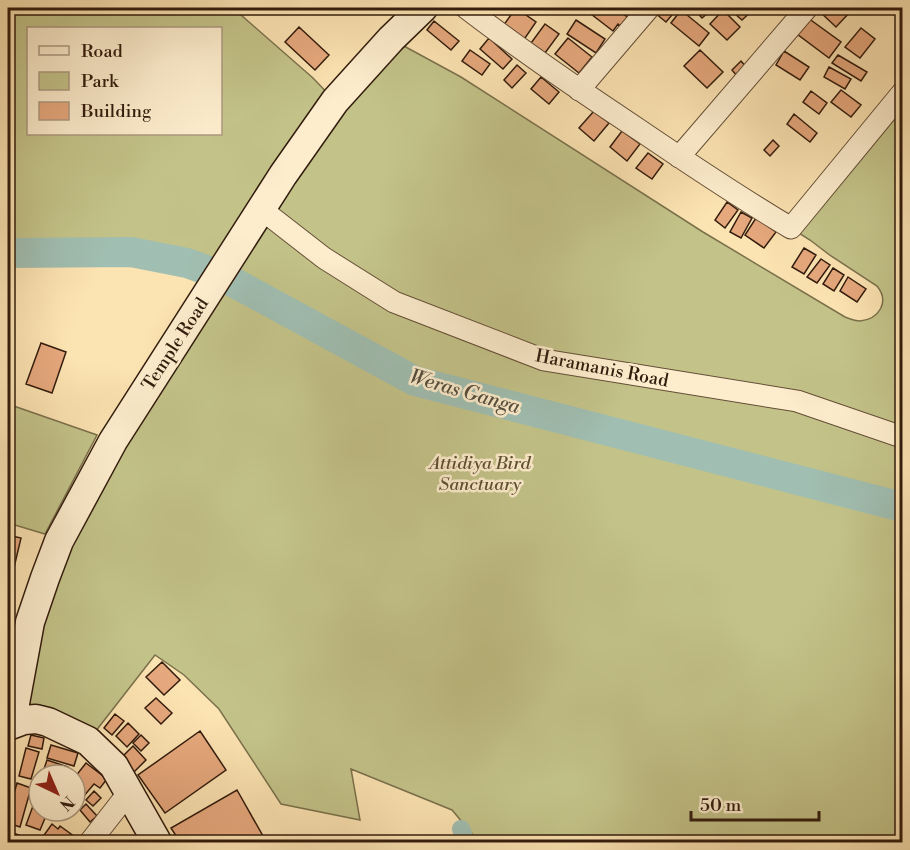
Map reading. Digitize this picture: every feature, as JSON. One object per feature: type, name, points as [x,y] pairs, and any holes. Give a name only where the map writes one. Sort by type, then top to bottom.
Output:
[{"type":"street","name":"Temple Road","points":[[9,726],[30,622],[59,541],[113,441],[283,176],[335,102],[423,8]]},
{"type":"street","points":[[466,8],[579,90],[791,228],[903,93]]},
{"type":"street","points":[[579,90],[649,8]]},
{"type":"street","points":[[679,157],[807,8]]},
{"type":"street","name":"Haramanis Road","points":[[258,215],[394,302],[544,360],[797,401],[903,437]]},
{"type":"street","points":[[9,726],[24,720],[36,719],[48,722],[88,741],[114,766],[157,843]]},
{"type":"street","points":[[90,843],[129,792]]},
{"type":"green space","name":"Attidiya Bird Sanctuary","points":[[8,8],[233,8],[313,78],[335,101],[391,39],[461,77],[703,232],[845,317],[858,321],[867,320],[881,309],[881,292],[877,286],[791,228],[902,93],[902,842],[479,842],[452,810],[351,769],[360,820],[281,804],[219,709],[184,675],[155,655],[88,741],[24,720],[30,622],[220,275],[187,263],[131,252],[42,253],[8,271]]},
{"type":"green space","points":[[8,404],[97,435],[45,534],[8,523]]},
{"type":"building","points":[[516,8],[536,22],[523,41],[503,26]]},
{"type":"building","points":[[590,8],[615,8],[630,19],[623,28],[618,24],[613,31],[587,11]]},
{"type":"building","points":[[660,8],[677,9],[666,22],[655,13]]},
{"type":"building","points":[[693,8],[714,8],[702,18]]},
{"type":"building","points":[[738,8],[755,8],[742,20],[733,12]]},
{"type":"building","points":[[820,8],[845,8],[850,12],[836,27],[818,10]]},
{"type":"building","points":[[681,10],[709,33],[699,46],[671,23]]},
{"type":"building","points":[[723,10],[740,27],[727,40],[710,24]]},
{"type":"building","points":[[808,18],[841,42],[829,58],[797,34]]},
{"type":"building","points":[[576,20],[605,39],[596,53],[567,34]]},
{"type":"building","points":[[434,21],[459,41],[451,50],[427,30]]},
{"type":"building","points":[[545,24],[559,34],[545,53],[531,43]]},
{"type":"building","points":[[299,27],[329,55],[315,70],[285,42]]},
{"type":"building","points":[[861,28],[875,39],[860,58],[845,47]]},
{"type":"building","points":[[489,38],[512,59],[503,69],[480,49]]},
{"type":"building","points":[[568,38],[592,57],[579,73],[555,54]]},
{"type":"building","points":[[470,50],[490,64],[482,75],[462,61]]},
{"type":"building","points":[[700,50],[723,72],[707,88],[684,66]]},
{"type":"building","points":[[784,51],[809,67],[800,80],[776,65]]},
{"type":"building","points":[[838,55],[867,72],[861,81],[832,63]]},
{"type":"building","points":[[741,61],[746,67],[737,76],[732,70]]},
{"type":"building","points":[[517,65],[526,73],[512,88],[504,80]]},
{"type":"building","points":[[829,67],[851,79],[845,89],[824,77]]},
{"type":"building","points":[[541,77],[559,92],[549,104],[531,89]]},
{"type":"building","points":[[841,90],[861,105],[851,117],[831,102]]},
{"type":"building","points":[[811,91],[827,103],[819,114],[803,102]]},
{"type":"building","points":[[594,111],[609,123],[594,141],[579,128]]},
{"type":"building","points":[[794,114],[817,133],[810,142],[787,124]]},
{"type":"building","points":[[622,131],[640,144],[627,161],[610,147]]},
{"type":"building","points":[[773,140],[779,146],[770,156],[764,150]]},
{"type":"building","points":[[648,153],[663,164],[652,179],[636,168]]},
{"type":"building","points":[[727,202],[738,210],[725,228],[715,220]]},
{"type":"building","points":[[741,212],[752,218],[741,238],[730,232]]},
{"type":"building","points":[[756,218],[776,232],[764,248],[745,235]]},
{"type":"building","points":[[804,248],[816,255],[804,274],[792,267]]},
{"type":"building","points":[[821,259],[830,265],[817,283],[807,277]]},
{"type":"building","points":[[833,268],[844,275],[834,291],[823,284]]},
{"type":"building","points":[[848,277],[866,289],[857,302],[840,291]]},
{"type":"building","points":[[41,343],[66,352],[52,393],[26,384]]},
{"type":"building","points":[[8,535],[21,538],[12,576],[8,575]]},
{"type":"building","points":[[162,662],[180,680],[164,695],[146,677]]},
{"type":"building","points":[[156,698],[172,713],[161,724],[145,708]]},
{"type":"building","points":[[115,714],[124,721],[112,735],[104,728]]},
{"type":"building","points":[[128,723],[139,734],[127,747],[116,736]]},
{"type":"building","points":[[200,731],[226,770],[165,813],[138,775]]},
{"type":"building","points":[[31,735],[44,738],[42,749],[28,746]]},
{"type":"building","points":[[141,735],[149,743],[141,751],[133,743]]},
{"type":"building","points":[[51,745],[78,753],[75,763],[64,763],[47,758]]},
{"type":"building","points":[[133,746],[146,760],[133,773],[120,759]]},
{"type":"building","points":[[26,748],[39,752],[36,763],[27,763],[27,778],[19,776]]},
{"type":"building","points":[[87,764],[107,779],[100,788],[94,784],[87,792]]},
{"type":"building","points":[[17,783],[27,787],[27,802],[20,827],[8,823],[8,814]]},
{"type":"building","points":[[237,790],[263,836],[252,842],[180,842],[171,828]]},
{"type":"building","points":[[94,791],[101,798],[93,806],[87,799]]},
{"type":"building","points":[[87,805],[97,816],[90,822],[87,818]]},
{"type":"building","points":[[27,822],[43,823],[40,830],[26,825]]},
{"type":"building","points":[[52,824],[58,829],[60,826],[75,837],[71,842],[39,842]]},
{"type":"building","points":[[8,831],[21,836],[18,842],[8,842]]},
{"type":"waterway","name":"Weras Ganga","points":[[8,253],[131,252],[187,263],[220,275],[415,381],[902,507]]},
{"type":"waterway","points":[[461,829],[466,842]]}]
